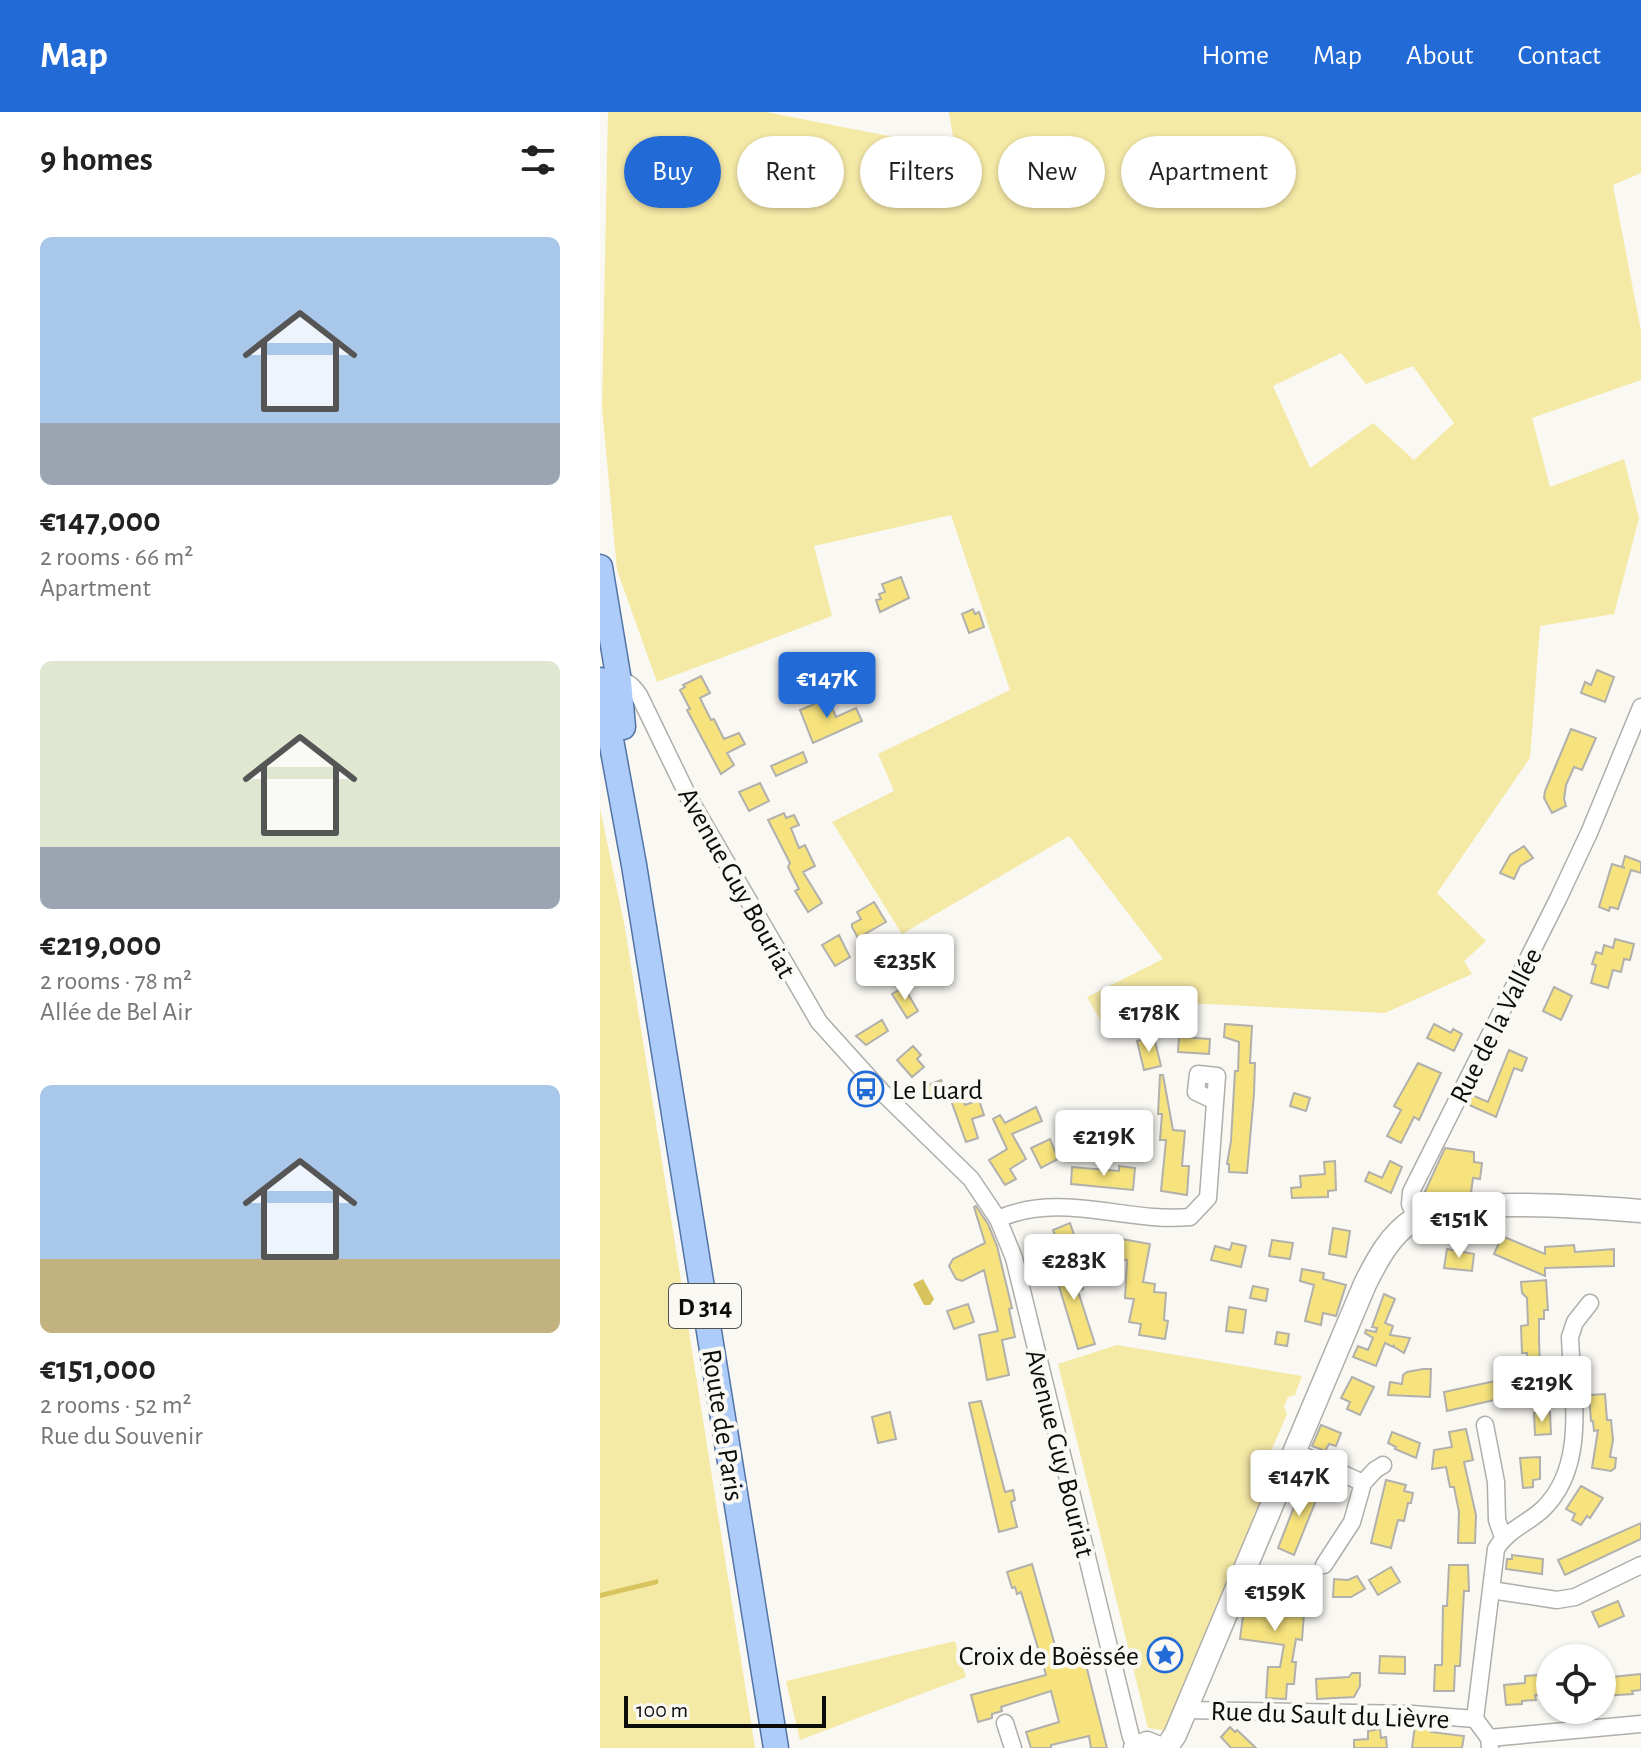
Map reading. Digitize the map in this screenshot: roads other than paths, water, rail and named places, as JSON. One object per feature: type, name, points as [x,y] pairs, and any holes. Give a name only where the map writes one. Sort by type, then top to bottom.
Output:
[{"type":"main road","name":"Route de Paris","points":[[600,567],[606,681],[776,1748]]},
{"type":"street","name":"Avenue Guy Bouriat","points":[[606,681],[625,680],[639,695],[689,798],[819,1022],[884,1094],[965,1172],[998,1219],[1014,1258],[1136,1748]]},
{"type":"street","name":"Rue de la Vallée","points":[[1416,1218],[1410,1204],[1417,1178],[1529,959],[1589,833],[1641,707]]},
{"type":"street","points":[[998,1219],[1042,1208],[1074,1206],[1171,1219],[1190,1217],[1208,1198],[1215,1101]]},
{"type":"street","points":[[1166,1748],[1175,1735],[1365,1284],[1391,1239],[1416,1218],[1484,1206],[1641,1211]]},
{"type":"street","points":[[1490,1743],[1475,1719],[1496,1549],[1503,1537],[1543,1509],[1569,1470],[1573,1450],[1570,1337],[1575,1322],[1590,1303]]},
{"type":"street","points":[[1485,1425],[1496,1482],[1497,1520],[1503,1537]]},
{"type":"street","points":[[1294,1451],[1363,1483]]},
{"type":"street","points":[[1324,1565],[1352,1522],[1363,1483],[1383,1465]]},
{"type":"street","points":[[1491,1590],[1557,1600],[1575,1597],[1641,1565]]},
{"type":"street","name":"Rue du Sault du Lièvre","points":[[1185,1710],[1412,1714],[1475,1719]]},
{"type":"street","points":[[1005,1723],[1013,1748]]},
{"type":"street","name":"Rue du Sault du Lièvre","points":[[1490,1743],[1641,1724]]},
{"type":"street","points":[[1136,1748],[1147,1743],[1159,1748]]},
{"type":"place","name":"Le Luard","points":[[866,1089]]},
{"type":"place","name":"Croix de Boëssée","points":[[1165,1655]]}]
